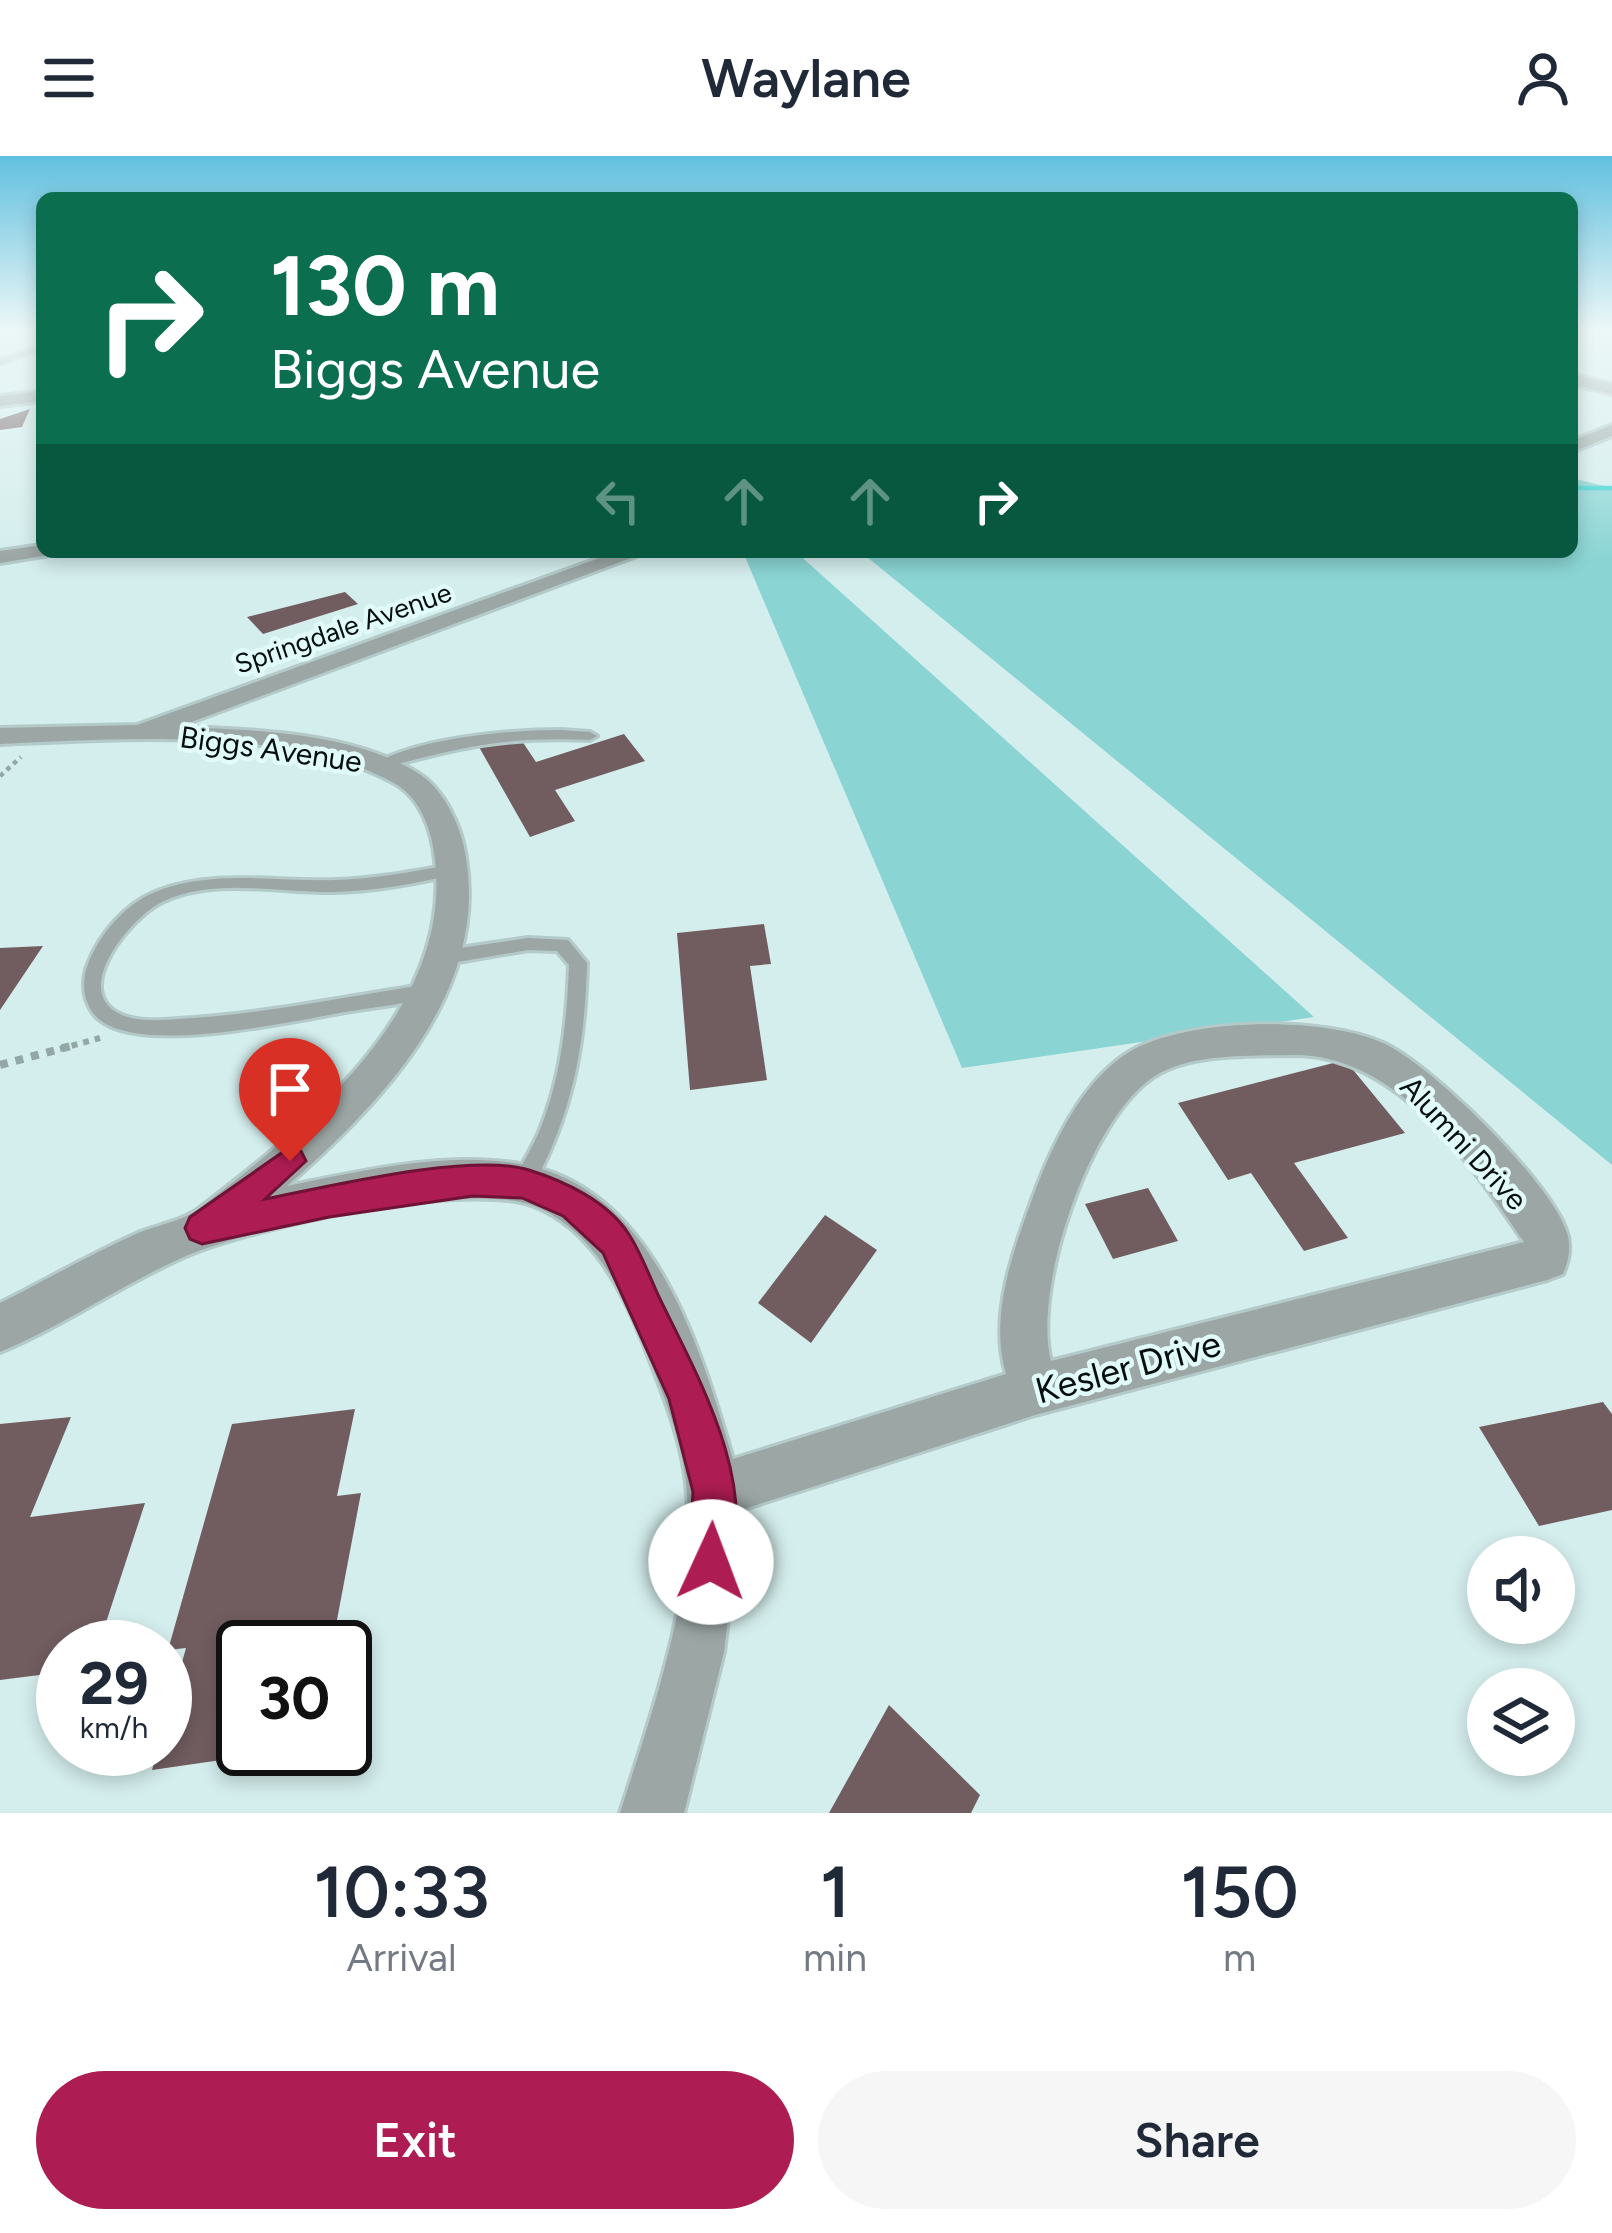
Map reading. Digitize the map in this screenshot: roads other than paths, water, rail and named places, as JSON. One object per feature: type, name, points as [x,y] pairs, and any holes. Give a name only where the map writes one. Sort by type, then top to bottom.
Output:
[{"type":"street","points":[[1578,444],[1612,430]]},
{"type":"street","points":[[0,557],[36,552]]},
{"type":"street","name":"Springdale Avenue","points":[[135,733],[619,558]]},
{"type":"street","name":"Biggs Avenue","points":[[0,736],[135,733],[278,745],[380,765],[410,780],[439,814],[458,905],[446,957],[429,991],[368,1079],[305,1145],[202,1228]]},
{"type":"street","name":"Alumni Drive","points":[[1036,1390],[1023,1341],[1043,1224],[1085,1132],[1121,1082],[1142,1062],[1180,1051],[1305,1040],[1344,1044],[1382,1062],[1419,1087],[1511,1188],[1546,1235],[1547,1258]]},
{"type":"street","points":[[0,1328],[202,1228],[406,1188],[473,1181],[524,1183],[574,1205],[615,1242],[687,1397],[714,1492],[711,1562],[652,1813]]},
{"type":"street","name":"Kesler Drive","points":[[714,1492],[1036,1390],[1547,1258]]},
{"type":"lane","points":[[380,765],[444,743],[522,731],[590,736]]},
{"type":"lane","points":[[429,991],[205,1024],[144,1027],[112,1020],[95,999],[94,967],[129,913],[185,888],[343,886],[454,869]]},
{"type":"lane","points":[[446,957],[528,944],[562,945],[578,963],[577,1015],[566,1090],[546,1147],[524,1183]]},
{"type":"waterway","points":[[1578,488],[1612,488]]}]
